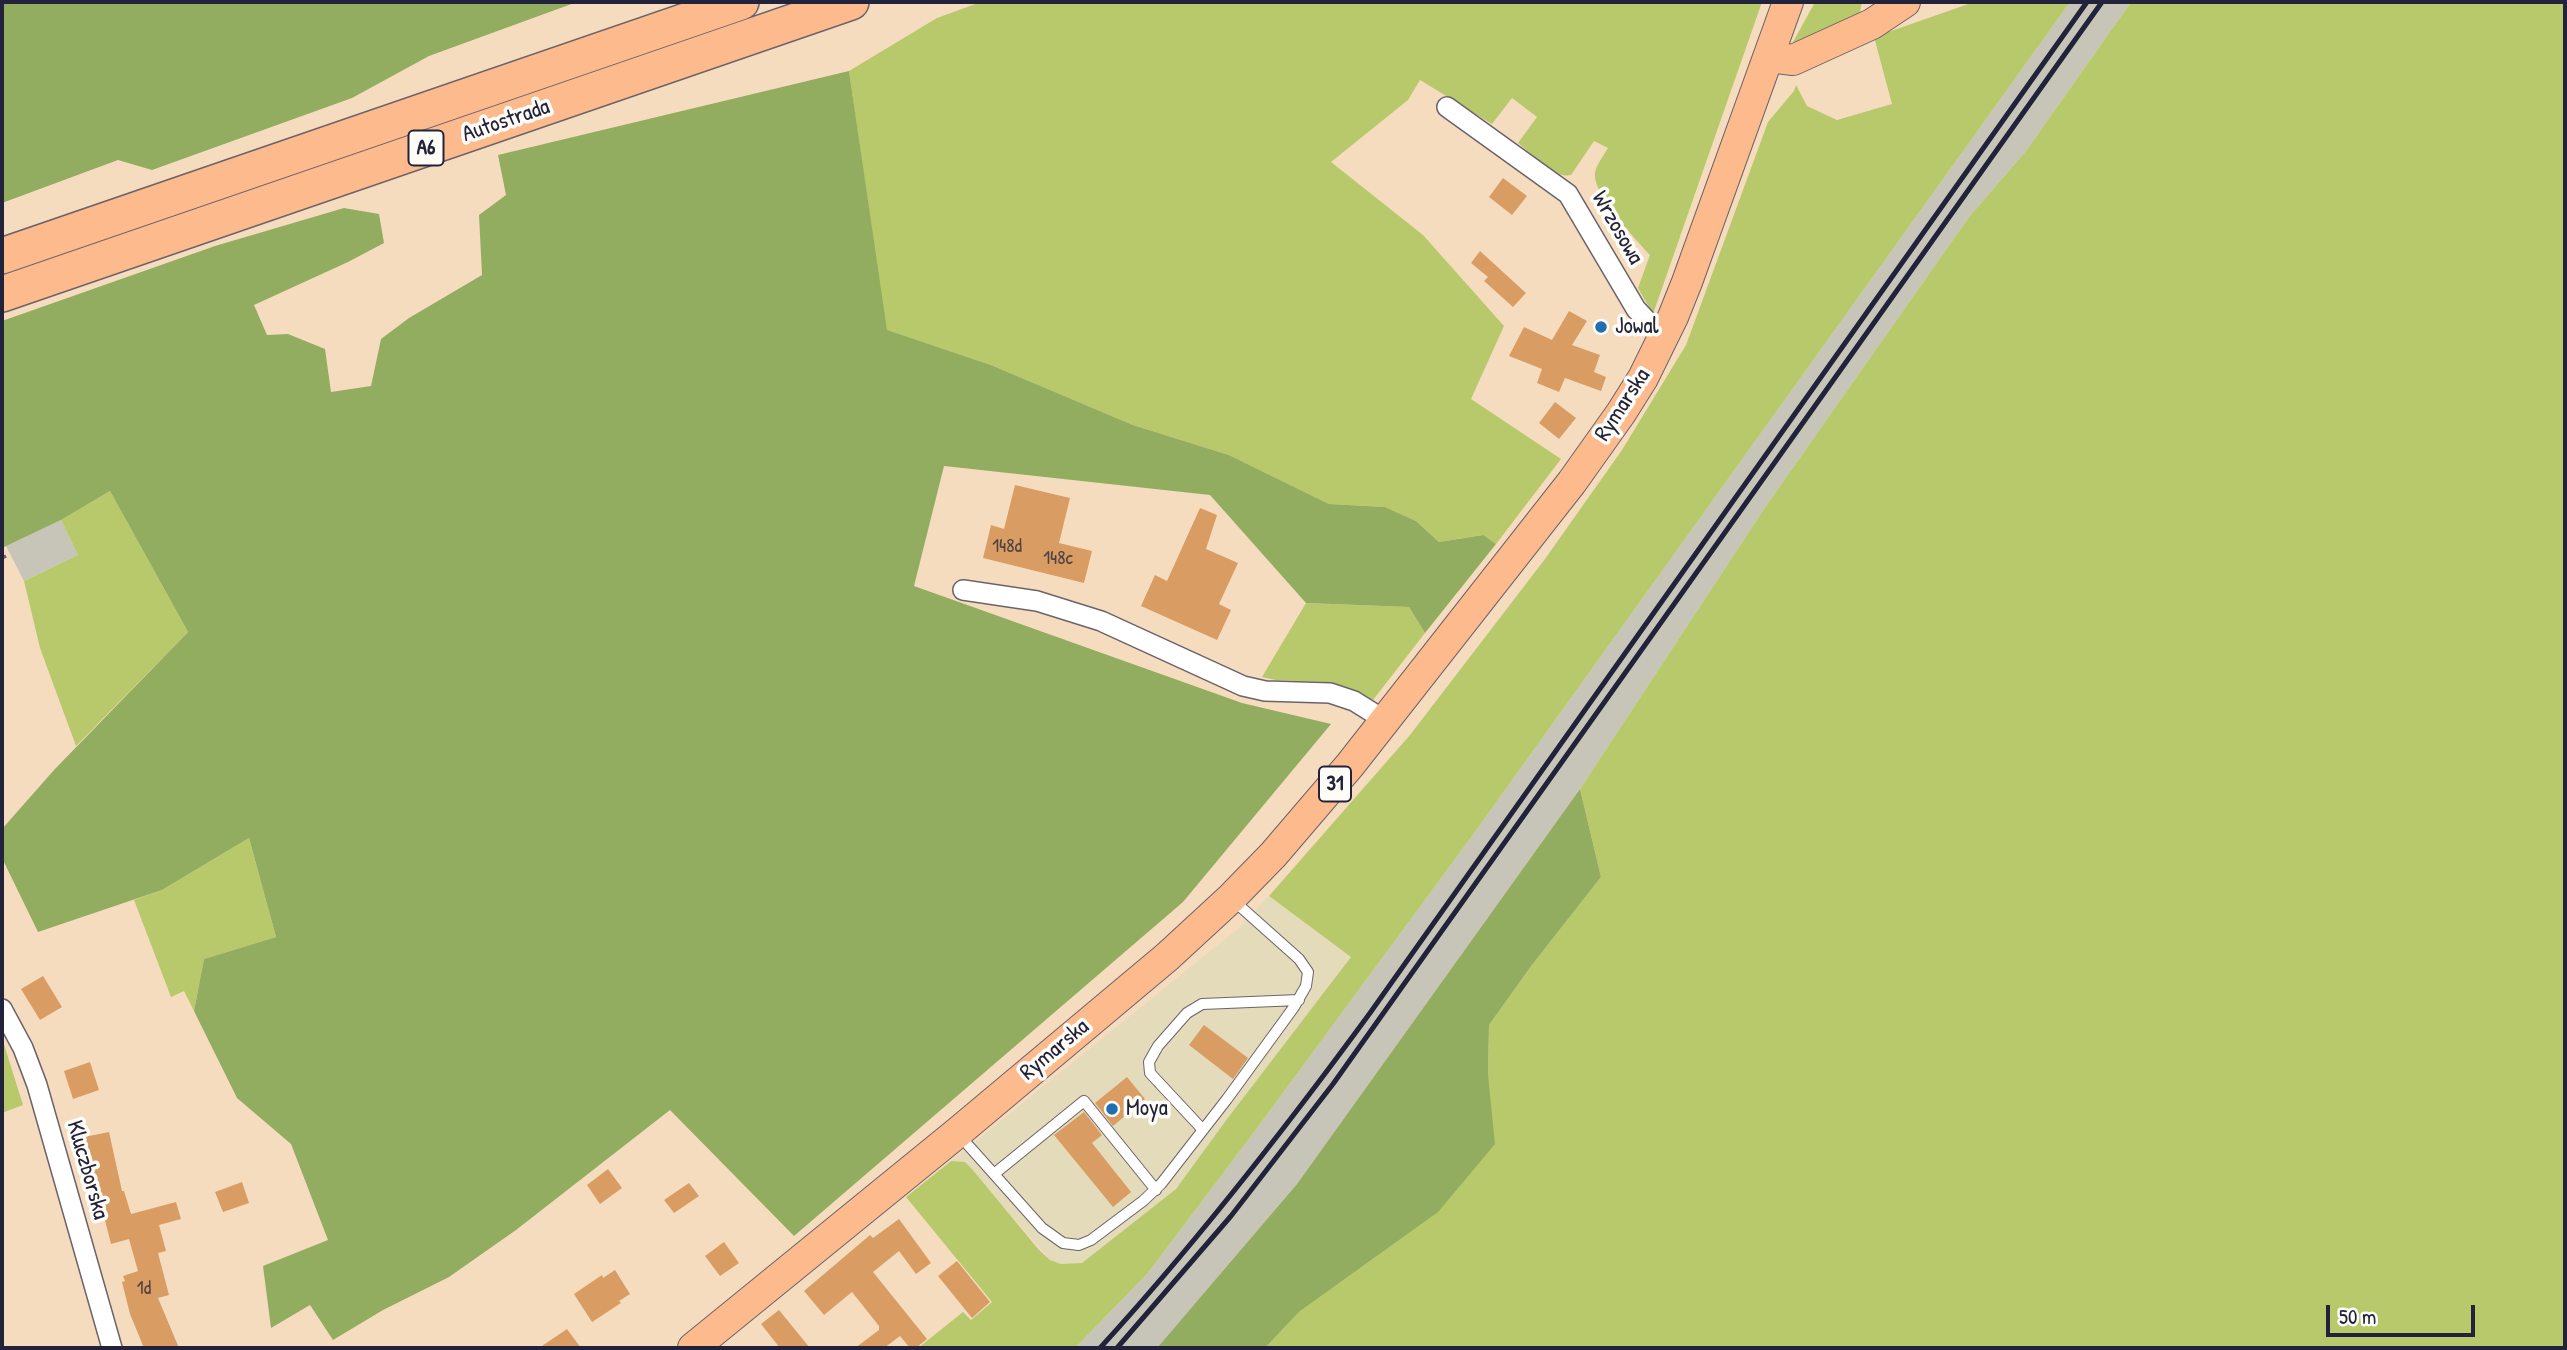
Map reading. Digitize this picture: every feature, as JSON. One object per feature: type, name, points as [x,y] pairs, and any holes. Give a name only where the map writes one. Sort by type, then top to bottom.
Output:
[{"type":"highway","name":"Autostrada","points":[[2,256],[741,2]]},
{"type":"highway","name":"Autostrada","points":[[2,294],[851,2]]},
{"type":"main road","name":"Rymarska","points":[[693,1348],[957,1133],[1167,957],[1231,898],[1312,812],[1572,482],[1621,413],[1663,338],[1708,228],[1788,2]]},
{"type":"main road","points":[[1769,57],[1793,60],[1872,24],[1905,2]]},
{"type":"street","name":"Wrzosowa","points":[[1447,107],[1568,194],[1636,309],[1663,338]]},
{"type":"street","points":[[963,590],[1037,601],[1101,621],[1243,686],[1265,691],[1330,693],[1363,705],[1386,721]]},
{"type":"street","name":"Kluczborska","points":[[2,1009],[33,1073],[112,1348]]},
{"type":"lane","points":[[957,1133],[1054,1239],[1071,1245],[1102,1234],[1156,1190],[1299,1000],[1308,979],[1305,966],[1231,898]]},
{"type":"lane","points":[[1203,1130],[1150,1073],[1149,1062],[1158,1046],[1187,1013],[1202,1004],[1299,1000]]},
{"type":"lane","points":[[994,1174],[1084,1101],[1156,1190]]},
{"type":"shaded area","points":[[2070,2],[2131,2],[2026,151],[1969,217],[1766,506],[1580,789],[1297,1184],[1157,1348],[1075,1348],[1147,1274],[1249,1139],[1472,836]]},
{"type":"shaded area","points":[[61,520],[78,555],[24,581],[6,546]]},
{"type":"shaded area","points":[[1269,896],[1351,957],[1176,1189],[1082,1264],[1061,1264],[1050,1260],[965,1162],[951,1161],[1240,927]]},
{"type":"green space","points":[[2,2],[577,2],[429,56],[352,98],[152,170],[118,160],[2,203]]},
{"type":"green space","points":[[981,2],[1762,2],[1653,314],[1638,288],[1650,255],[1607,204],[1596,182],[1598,163],[1608,148],[1594,141],[1571,175],[1550,170],[1518,143],[1537,117],[1512,98],[1492,124],[1420,80],[1408,100],[1331,162],[1423,235],[1504,326],[1471,399],[1561,459],[1496,544],[1482,535],[1439,542],[1416,521],[1385,507],[1329,504],[1229,455],[1133,425],[991,365],[886,330],[849,71],[937,18]]},
{"type":"green space","points":[[1815,2],[1862,2],[1859,17],[1798,44],[1793,42]]},
{"type":"green space","points":[[1974,2],[2070,2],[1472,836],[1147,1274],[1075,1348],[918,1348],[963,1312],[971,1320],[992,1302],[906,1197],[951,1161],[965,1162],[1039,1250],[1050,1260],[1061,1264],[1082,1263],[1176,1189],[1351,957],[1269,896],[1410,735],[1545,559],[1622,450],[1686,345],[1768,122],[1796,85],[1807,106],[1837,120],[1892,104],[1874,37]]},
{"type":"green space","points":[[2131,2],[2565,2],[2565,1348],[1265,1348],[1300,1311],[1488,1075],[1489,1025],[1601,877],[1580,789],[1766,506],[1969,217],[2026,151]]},
{"type":"green space","points":[[849,71],[887,330],[991,365],[1133,425],[1229,455],[1329,504],[1385,507],[1416,521],[1439,542],[1483,535],[1496,544],[1425,633],[1409,607],[1306,603],[1210,495],[944,466],[914,586],[1242,703],[1331,724],[1183,902],[794,1236],[670,1110],[516,1230],[449,1277],[383,1310],[333,1340],[310,1305],[271,1328],[263,1266],[328,1240],[291,1144],[237,1098],[194,1011],[204,959],[276,937],[249,838],[162,890],[38,932],[2,858],[2,829],[54,770],[188,632],[110,491],[61,520],[2,548],[2,321],[215,246],[344,208],[379,214],[384,243],[254,305],[267,335],[288,334],[325,349],[331,392],[371,386],[381,339],[409,318],[482,275],[479,215],[506,195],[498,155]]},
{"type":"green space","points":[[110,491],[188,632],[76,746],[40,648],[24,581],[78,555],[61,520]]},
{"type":"green space","points":[[1306,603],[1409,607],[1425,633],[1373,700],[1325,682],[1262,677]]},
{"type":"green space","points":[[1580,789],[1601,877],[1489,1025],[1488,1075],[1495,1144],[1438,1212],[1300,1311],[1265,1348],[1157,1348],[1297,1184]]},
{"type":"green space","points":[[249,838],[276,937],[204,959],[194,1011],[184,991],[171,997],[134,900],[162,890]]},
{"type":"green space","points":[[2,1038],[23,1105],[2,1113]]},
{"type":"building","points":[[1503,178],[1527,196],[1512,215],[1489,197]]},
{"type":"building","points":[[1480,251],[1526,293],[1513,307],[1484,281],[1488,277],[1471,263]]},
{"type":"building","points":[[1569,311],[1587,321],[1572,345],[1600,355],[1594,372],[1606,377],[1601,391],[1565,378],[1559,392],[1537,383],[1542,369],[1509,356],[1524,327],[1552,340]]},
{"type":"building","points":[[1555,402],[1576,418],[1559,439],[1539,423]]},
{"type":"building","points":[[1015,485],[1070,498],[1059,543],[1092,551],[1084,583],[983,558],[991,525],[1004,529]]},
{"type":"building","points":[[1200,508],[1217,515],[1206,549],[1238,563],[1219,604],[1231,610],[1217,640],[1141,606],[1155,575],[1167,581]]},
{"type":"building","points":[[43,976],[62,1007],[40,1020],[21,989]]},
{"type":"building","points":[[1204,1025],[1248,1058],[1233,1079],[1189,1045]]},
{"type":"building","points":[[90,1062],[99,1090],[73,1099],[64,1071]]},
{"type":"building","points":[[1127,1077],[1145,1099],[1113,1126],[1095,1103]]},
{"type":"building","points":[[1084,1112],[1102,1135],[1092,1143],[1131,1192],[1113,1207],[1054,1135]]},
{"type":"building","points":[[109,1132],[122,1191],[131,1214],[176,1202],[181,1219],[159,1225],[166,1251],[158,1253],[169,1295],[158,1298],[179,1348],[144,1348],[130,1314],[123,1276],[138,1271],[129,1239],[111,1244],[84,1137]]},
{"type":"building","points":[[608,1169],[622,1188],[600,1204],[587,1185]]},
{"type":"building","points":[[242,1182],[249,1203],[223,1212],[215,1192]]},
{"type":"building","points":[[689,1183],[699,1196],[674,1213],[664,1200]]},
{"type":"building","points":[[899,1219],[931,1263],[916,1274],[899,1251],[873,1272],[927,1339],[916,1348],[910,1348],[900,1336],[884,1348],[855,1348],[879,1330],[879,1326],[852,1292],[824,1315],[804,1291],[870,1235],[873,1238]]},
{"type":"building","points":[[724,1242],[739,1263],[720,1276],[705,1256]]},
{"type":"building","points":[[957,1261],[990,1302],[972,1318],[938,1276]]},
{"type":"building","points":[[615,1270],[630,1294],[592,1322],[574,1294],[602,1275],[603,1278]]},
{"type":"building","points":[[779,1310],[810,1348],[780,1348],[761,1324]]},
{"type":"building","points":[[567,1329],[581,1348],[539,1348]]},
{"type":"railway","points":[[1100,1348],[1240,1184],[1370,1013],[2087,2]]},
{"type":"railway","points":[[1117,1348],[1231,1216],[1333,1084],[2102,2]]},
{"type":"place","name":"Jowal","points":[[1601,327]]},
{"type":"place","name":"Moya","points":[[1112,1109]]}]
